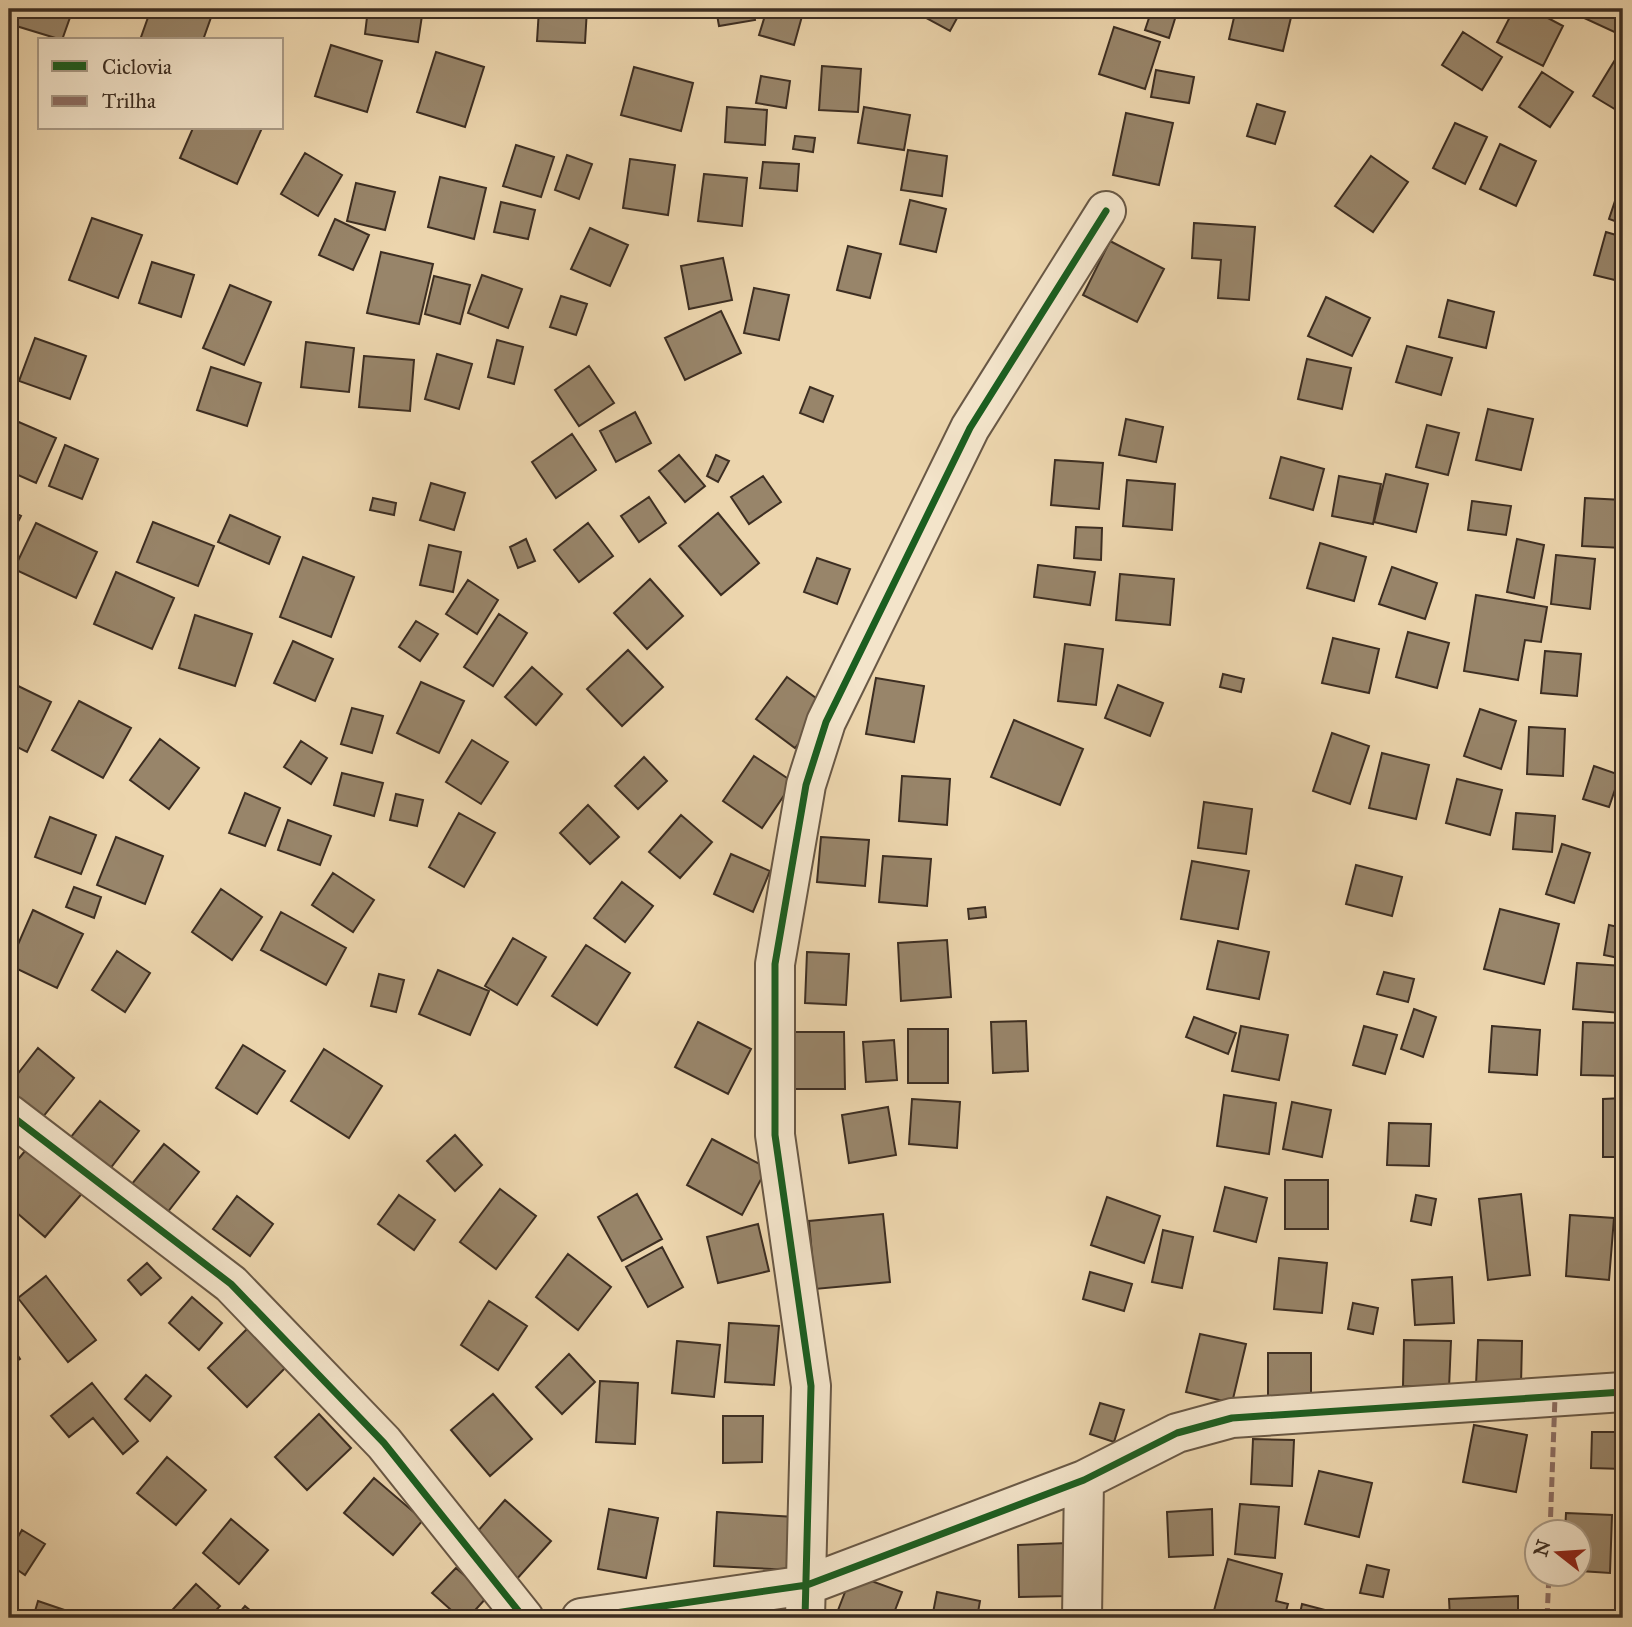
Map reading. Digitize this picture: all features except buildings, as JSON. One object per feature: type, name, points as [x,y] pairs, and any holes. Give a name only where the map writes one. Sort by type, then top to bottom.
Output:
[{"type":"street","points":[[806,1602],[811,1385],[775,1135],[775,964],[806,785],[826,722],[970,428],[1106,211]]},
{"type":"street","points":[[9,1114],[231,1284],[384,1443],[524,1618]]},
{"type":"street","points":[[581,1618],[806,1602],[1084,1480],[1177,1433],[1232,1418],[1623,1392]]},
{"type":"street","points":[[1082,1618],[1084,1480]]},
{"type":"marked path","points":[[1551,1518],[1555,1397]]},
{"type":"marked path","points":[[1547,1618],[1548,1588]]},
{"type":"cycle path","points":[[805,1618],[811,1386],[775,1135],[775,964],[806,785],[826,722],[970,428],[1106,211]]},
{"type":"cycle path","points":[[9,1114],[231,1284],[384,1443],[524,1618]]},
{"type":"cycle path","points":[[581,1618],[807,1585],[1084,1480],[1177,1433],[1232,1418],[1623,1392]]}]
